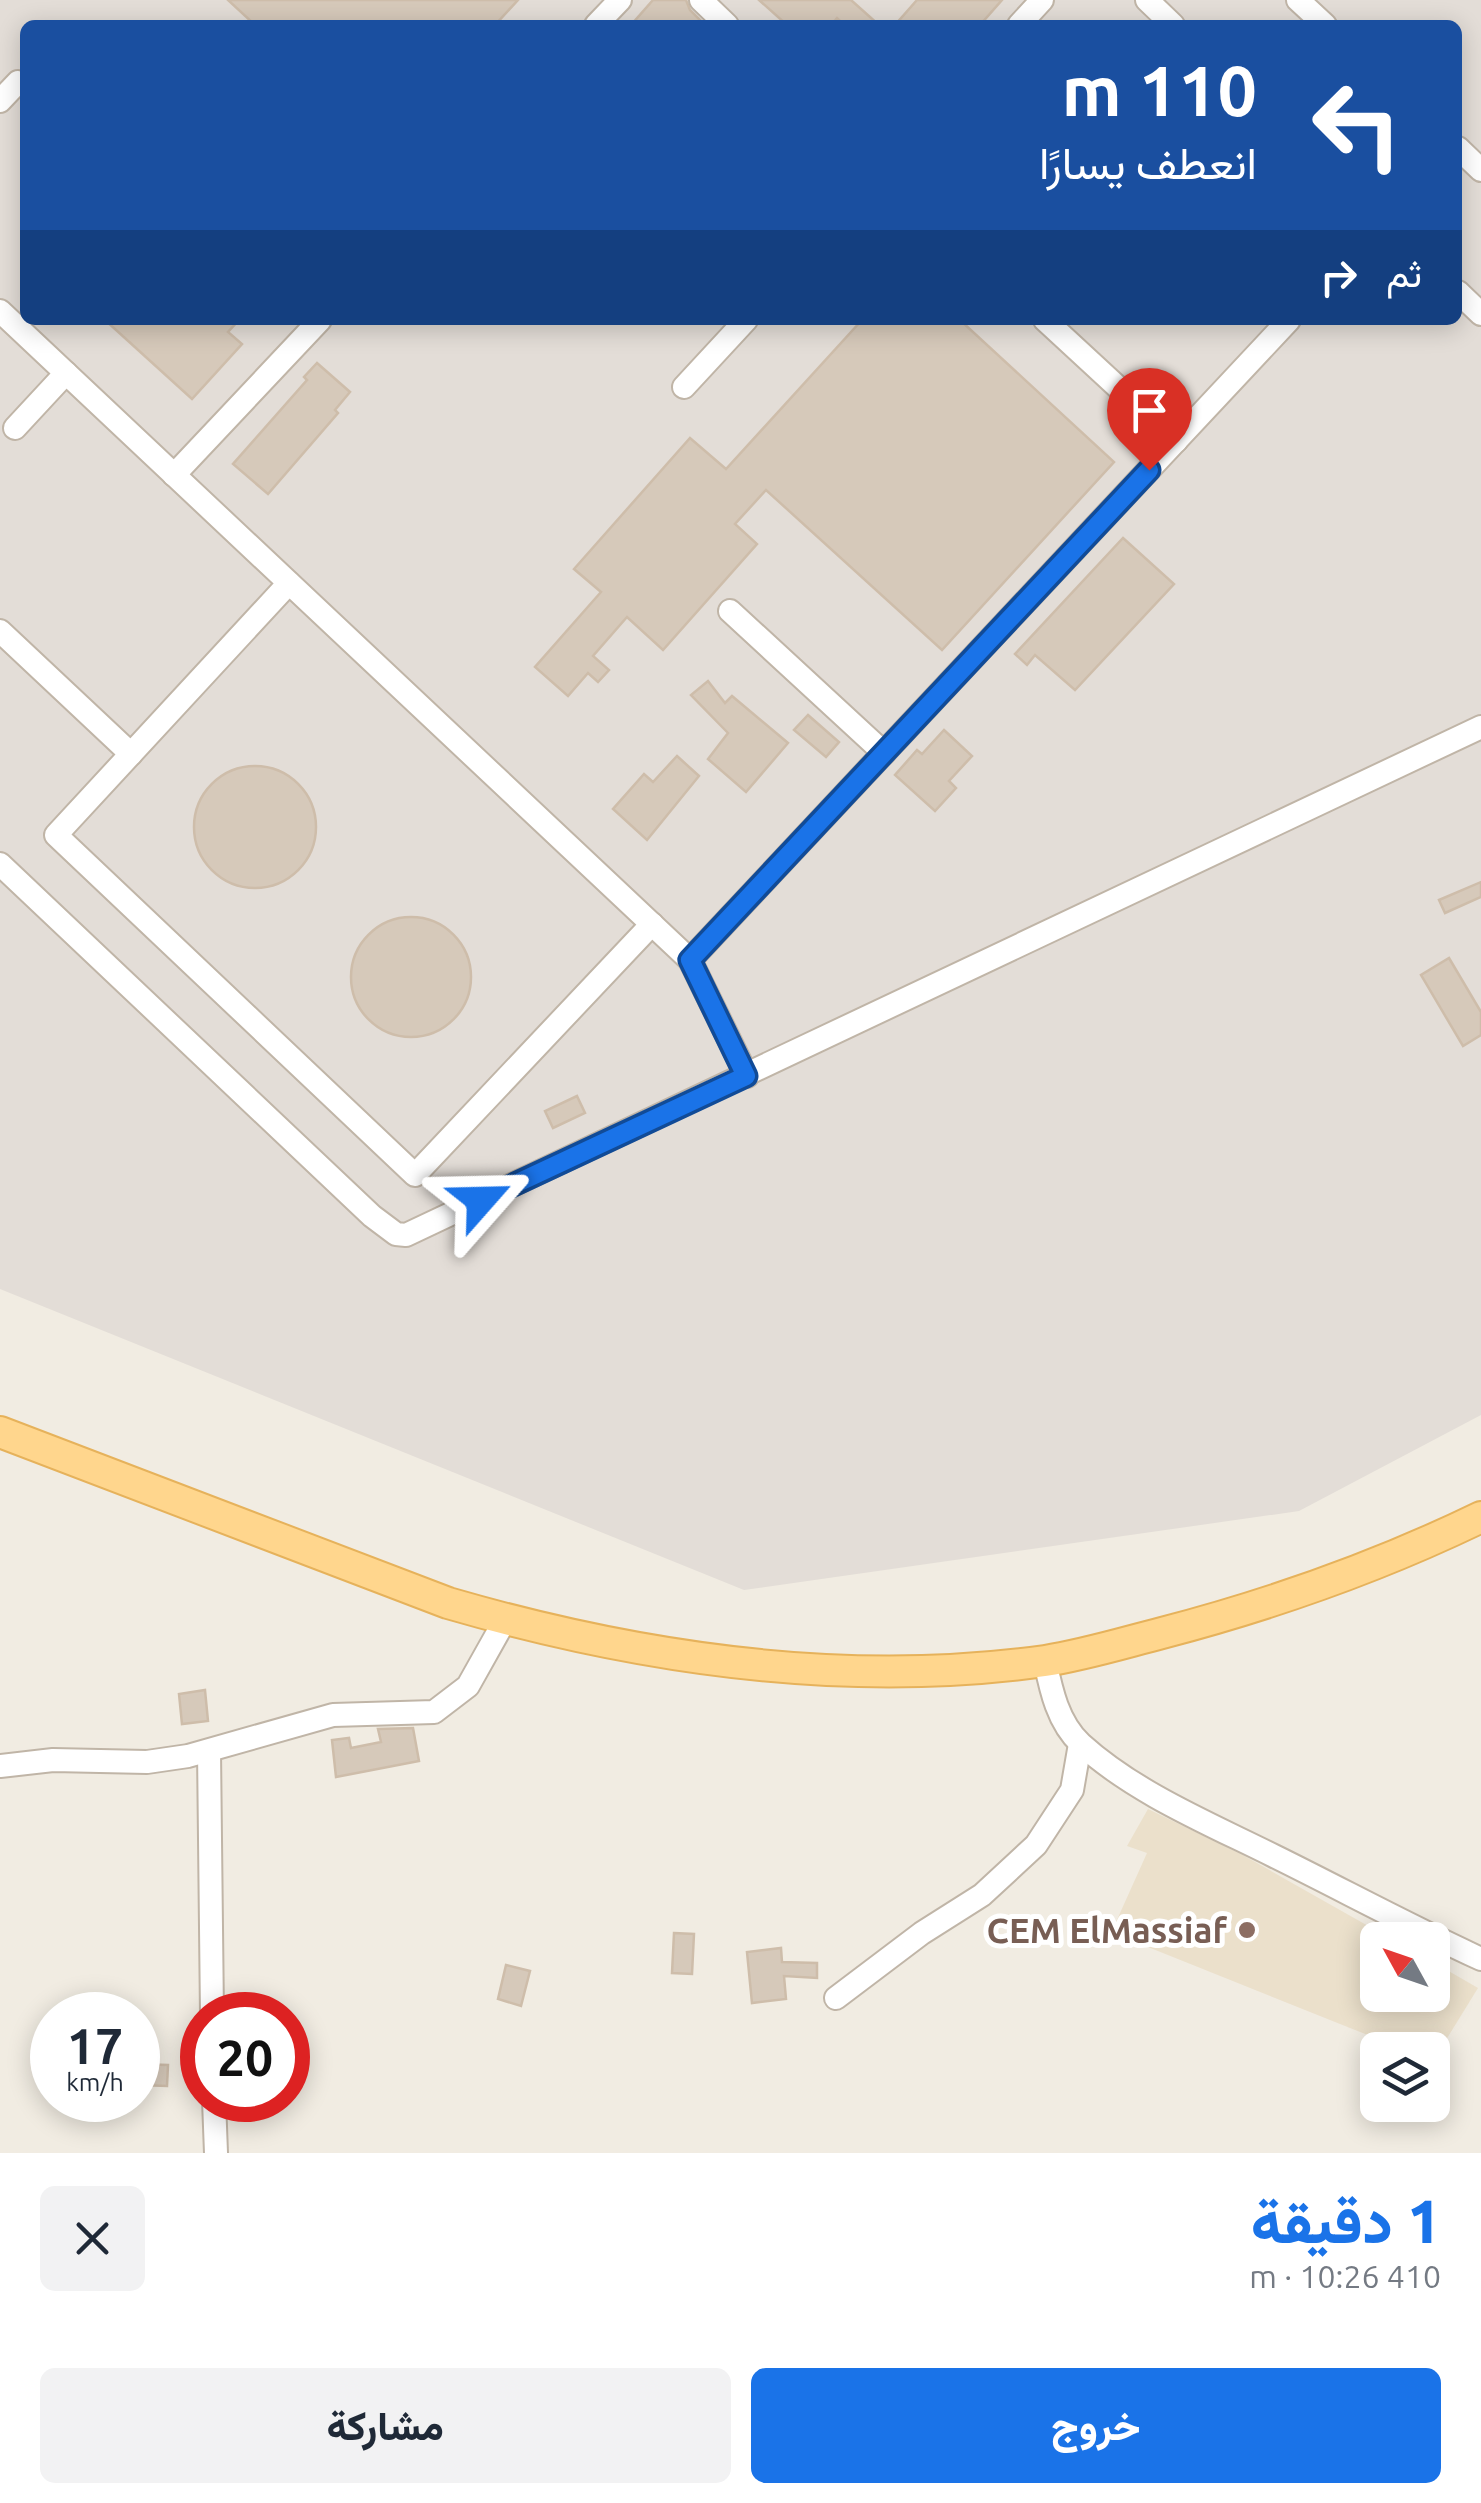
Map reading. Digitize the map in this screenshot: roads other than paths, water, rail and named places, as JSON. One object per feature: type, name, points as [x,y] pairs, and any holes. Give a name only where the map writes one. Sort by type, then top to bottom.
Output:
[{"type":"main road","points":[[0,1432],[448,1603],[505,1620],[662,1655],[825,1670],[912,1673],[1045,1661],[1264,1606],[1401,1556],[1481,1517]]},
{"type":"street","points":[[601,20],[620,0]]},
{"type":"street","points":[[700,0],[722,20]]},
{"type":"street","points":[[1024,20],[1042,0]]},
{"type":"street","points":[[1147,0],[1169,20]]},
{"type":"street","points":[[1298,0],[1320,20]]},
{"type":"street","points":[[0,101],[18,82]]},
{"type":"street","points":[[1462,152],[1481,170]]},
{"type":"street","points":[[1462,296],[1481,314]]},
{"type":"street","points":[[0,311],[690,960],[746,1076]]},
{"type":"street","points":[[174,475],[315,325]]},
{"type":"street","points":[[684,387],[741,325]]},
{"type":"street","points":[[1050,325],[1176,441]]},
{"type":"street","points":[[690,960],[1285,325]]},
{"type":"street","points":[[15,428],[66,373]]},
{"type":"street","points":[[289,583],[56,835],[415,1175],[652,924]]},
{"type":"street","points":[[730,611],[884,753]]},
{"type":"street","points":[[0,631],[131,754]]},
{"type":"street","points":[[0,864],[372,1216],[396,1234],[414,1232],[1481,727]]},
{"type":"street","points":[[0,1766],[53,1760],[147,1762],[209,1751],[333,1715],[434,1712],[468,1686],[505,1620]]},
{"type":"street","points":[[1045,1661],[1058,1709],[1080,1744],[1198,1818],[1481,1958]]},
{"type":"street","points":[[836,1998],[922,1933],[982,1895],[1036,1845],[1072,1790],[1080,1744]]},
{"type":"street","points":[[209,1751],[212,1992]]},
{"type":"street","points":[[215,2122],[216,2153]]},
{"type":"place","name":"CEM ElMassiaf","points":[[1247,1930]]}]
